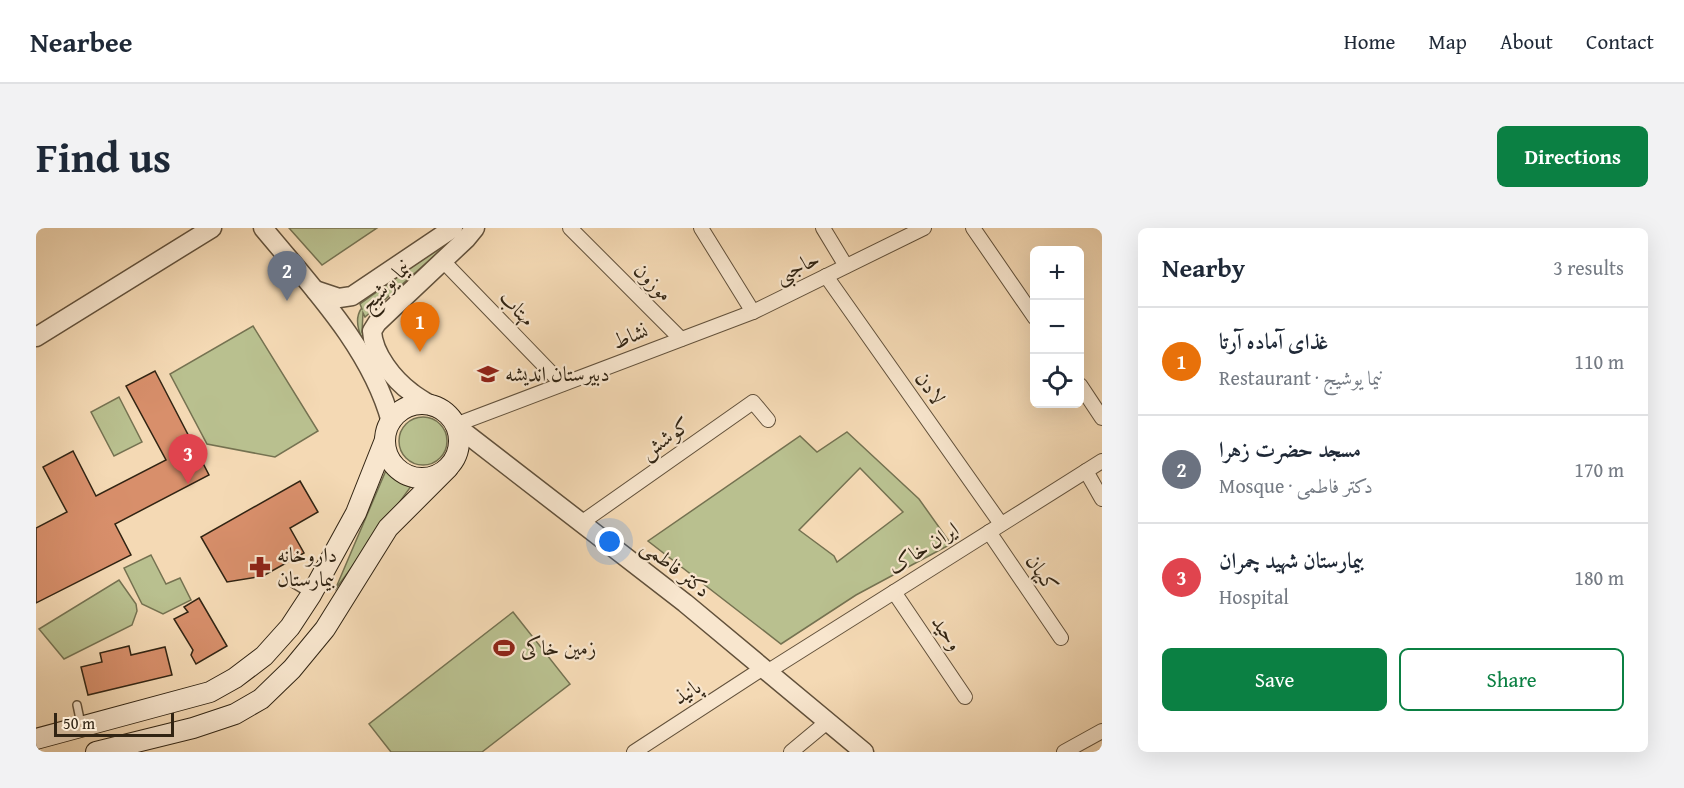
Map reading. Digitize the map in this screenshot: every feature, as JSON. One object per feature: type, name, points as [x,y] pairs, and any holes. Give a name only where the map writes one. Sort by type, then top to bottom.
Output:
[{"type":"main road","points":[[36,739],[210,692],[229,682],[264,656],[290,627],[303,589],[356,513],[388,431],[404,409],[413,405],[432,406],[446,413],[455,424],[459,443],[458,452],[448,468],[388,528],[325,630],[292,669],[261,699],[236,714],[193,728],[96,752]]},
{"type":"main road","points":[[388,431],[386,450],[390,459],[403,473],[422,478],[431,477],[448,468]]},
{"type":"main road","points":[[303,589],[336,612]]},
{"type":"street","points":[[36,337],[212,228]]},
{"type":"street","points":[[263,228],[315,290],[357,348],[379,388],[388,431]]},
{"type":"street","name":"نیما یوشیج","points":[[315,290],[339,298],[352,297],[453,228]]},
{"type":"street","name":"نیما یوشیج","points":[[432,406],[412,394],[397,380],[375,348],[372,331],[377,322],[475,228]]},
{"type":"street","name":"موزون","points":[[570,228],[681,339]]},
{"type":"street","points":[[701,228],[753,312]]},
{"type":"street","points":[[823,228],[846,266]]},
{"type":"street","name":"حاجبی","points":[[753,312],[924,228]]},
{"type":"street","points":[[973,228],[1030,311]]},
{"type":"street","name":"مهتاب","points":[[443,261],[562,384]]},
{"type":"street","name":"لادن","points":[[826,276],[995,528]]},
{"type":"street","name":"نشاط","points":[[455,424],[753,312]]},
{"type":"street","points":[[1084,391],[1102,418]]},
{"type":"street","name":"کوشش","points":[[581,523],[753,402],[768,420]]},
{"type":"street","name":"دکتر فاطمی","points":[[455,424],[685,603],[864,752]]},
{"type":"street","name":"ایران خاک","points":[[765,670],[1102,461]]},
{"type":"street","points":[[1086,471],[1102,499]]},
{"type":"street","name":"کیهان","points":[[995,528],[1061,638]]},
{"type":"street","name":"وحید","points":[[894,592],[965,697]]},
{"type":"street","name":"پانیذ","points":[[634,752],[765,670]]},
{"type":"street","points":[[791,752],[827,722]]},
{"type":"street","points":[[1064,752],[1102,730]]},
{"type":"lane","points":[[77,705],[82,726]]},
{"type":"green space","points":[[289,228],[377,228],[322,265]]},
{"type":"green space","points":[[466,228],[365,317],[363,313],[362,332],[391,384],[361,337],[358,327],[358,317],[362,309],[360,304]]},
{"type":"green space","points":[[253,326],[318,431],[275,457],[207,444],[170,374]]},
{"type":"green space","points":[[119,397],[142,442],[114,456],[91,412]]},
{"type":"green space","points":[[418,417],[428,417],[440,424],[447,436],[447,446],[440,458],[428,465],[418,465],[403,454],[399,446],[399,436],[410,421]]},
{"type":"green space","points":[[847,432],[919,499],[951,544],[856,595],[781,644],[648,541],[800,436],[817,452]],"holes":[[[860,468],[903,512],[837,562],[834,556],[799,530]]]},
{"type":"green space","points":[[387,468],[412,485],[335,590]]},
{"type":"green space","points":[[151,555],[166,584],[180,578],[191,600],[163,614],[142,604],[124,568]]},
{"type":"green space","points":[[119,580],[136,604],[137,611],[132,625],[64,659],[39,629]]},
{"type":"green space","name":"زمین خاکی","points":[[513,612],[570,684],[482,752],[391,752],[369,724]]},
{"type":"building","points":[[155,371],[209,475],[115,524],[131,555],[36,603],[36,528],[67,512],[43,467],[73,451],[96,496],[166,460],[126,386]]},
{"type":"building","points":[[300,481],[318,512],[290,528],[304,553],[263,576],[227,582],[201,537]]},
{"type":"building","points":[[199,598],[227,646],[196,664],[191,655],[193,650],[174,619],[188,612],[184,607]]},
{"type":"building","points":[[129,646],[131,655],[165,647],[172,675],[88,695],[81,667],[102,662],[100,653]]},
{"type":"place","name":"مسجد حضرت زهرا","points":[[287,301]]},
{"type":"place","name":"غذای آماده آرتا","points":[[420,352]]},
{"type":"place","name":"دبیرستان اندیشه","points":[[488,374]]},
{"type":"place","name":"بیمارستان شهید چمران","points":[[188,484]]},
{"type":"place","name":"داروخانه بیمارستان","points":[[260,567]]},
{"type":"place","name":"زمین خاکی","points":[[504,648]]}]
